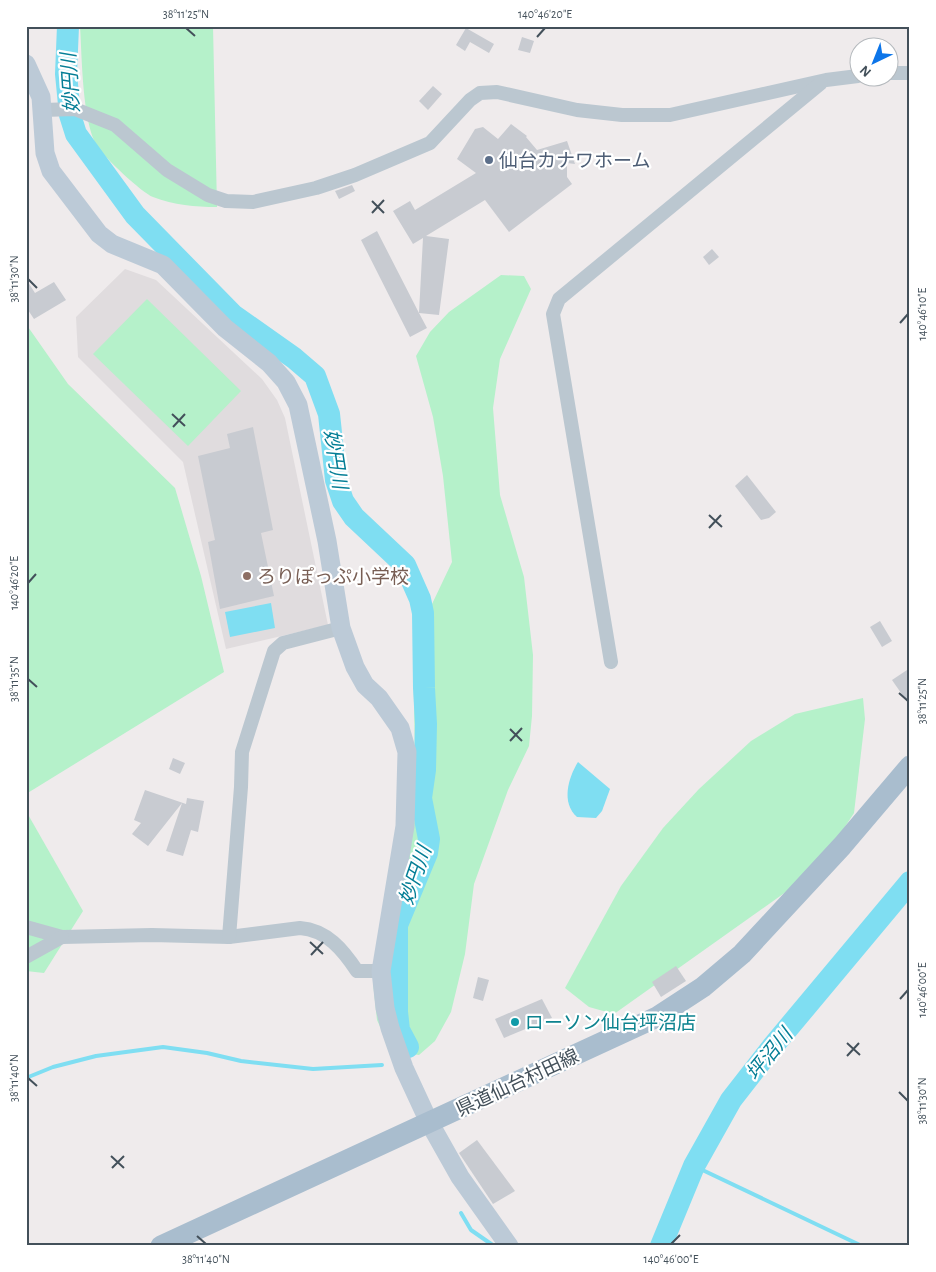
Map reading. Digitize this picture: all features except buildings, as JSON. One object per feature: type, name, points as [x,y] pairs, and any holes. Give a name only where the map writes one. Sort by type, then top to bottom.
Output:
[{"type":"main road","name":"県道仙台村田線","points":[[161,1246],[650,1021],[703,987],[742,954],[860,826],[910,766]]},
{"type":"street","points":[[26,64],[42,97],[45,153],[51,171],[99,234],[112,244],[163,265],[224,328],[269,362],[286,382],[300,414],[328,541],[341,628],[355,666],[365,685],[379,698],[400,728],[407,752],[405,826],[381,971],[385,1008],[390,1028],[404,1068],[429,1122],[460,1177],[509,1246]]},
{"type":"street","points":[[43,110],[70,108],[115,125],[167,170],[208,195],[226,201],[253,202],[324,186],[430,143],[470,100],[480,93],[497,92],[577,110],[622,114],[670,115],[826,80],[848,77]]},
{"type":"street","points":[[611,662],[553,314],[558,300],[826,80]]},
{"type":"street","points":[[229,937],[242,752],[274,651],[283,643],[341,628]]},
{"type":"street","points":[[26,927],[62,937],[152,935],[229,937],[300,928],[312,929],[336,944],[357,971],[381,971]]},
{"type":"street","points":[[26,957],[62,937]]},
{"type":"shaded area","points":[[125,269],[156,280],[262,379],[277,400],[285,418],[328,625],[226,649],[183,462],[78,357],[76,317]]},
{"type":"green space","points":[[80,26],[213,26],[217,207],[185,205],[153,197],[124,174],[97,146],[88,121],[82,71]]},
{"type":"green space","points":[[501,275],[524,276],[531,289],[500,359],[493,408],[500,495],[524,577],[533,655],[532,716],[529,746],[508,790],[474,884],[465,954],[451,1012],[435,1041],[419,1055],[391,1051],[377,1020],[373,983],[415,762],[413,644],[452,562],[443,476],[433,417],[416,356],[430,332],[449,312]]},
{"type":"green space","points":[[147,299],[241,391],[188,446],[93,354]]},
{"type":"green space","points":[[26,324],[68,384],[175,488],[201,576],[224,672],[26,794]]},
{"type":"green space","points":[[863,698],[865,719],[854,813],[820,865],[790,889],[614,1014],[589,1007],[565,988],[621,886],[663,828],[699,789],[751,741],[795,714]]},
{"type":"green space","points":[[26,811],[83,911],[44,973],[26,971]]},
{"type":"water","points":[[271,603],[275,628],[230,637],[225,612]]},
{"type":"water","points":[[578,762],[610,789],[602,811],[596,818],[577,817],[569,805],[569,783]]},
{"type":"waterway","name":"妙円川","points":[[68,26],[66,74],[70,115],[76,134],[135,215],[233,315],[294,358],[315,376],[329,414],[336,480],[343,501],[354,517],[405,565],[420,599],[423,613],[426,724],[425,770],[421,798],[429,839],[427,853],[397,925],[397,1012],[399,1030],[408,1047]]},
{"type":"waterway","name":"坪沼川","points":[[661,1246],[694,1166],[731,1100],[773,1046],[910,882]]},
{"type":"waterway","points":[[26,1078],[53,1067],[96,1056],[163,1047],[207,1053],[241,1061],[313,1069],[382,1065]]},
{"type":"waterway","points":[[694,1166],[862,1246]]},
{"type":"waterway","points":[[461,1213],[471,1230],[494,1246]]},
{"type":"place","name":"仙台カナワホーム","points":[[489,160]]},
{"type":"place","name":"ろりぽっぷ小学校","points":[[247,576]]},
{"type":"place","name":"ローソン仙台坪沼店","points":[[515,1022]]}]
